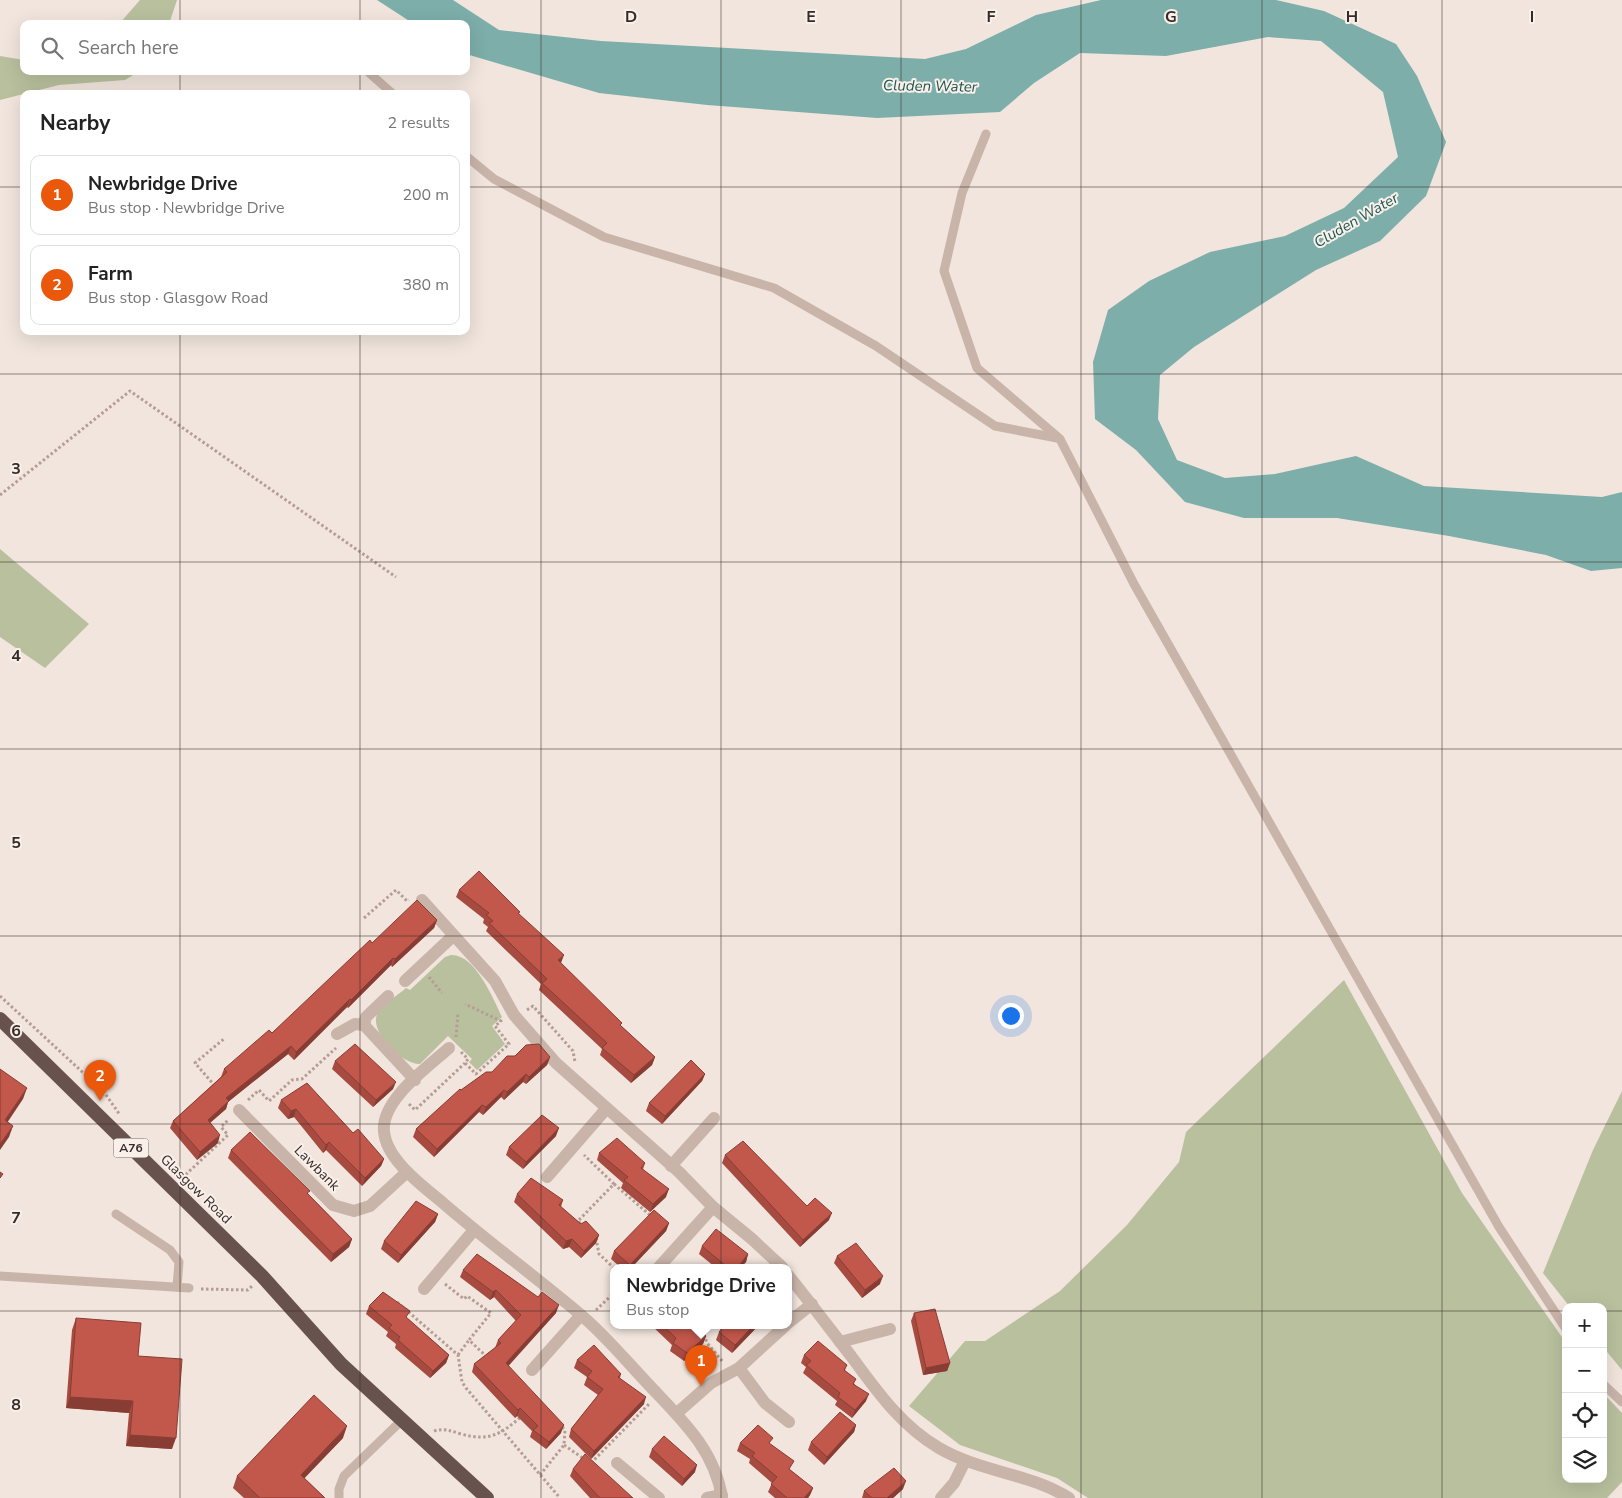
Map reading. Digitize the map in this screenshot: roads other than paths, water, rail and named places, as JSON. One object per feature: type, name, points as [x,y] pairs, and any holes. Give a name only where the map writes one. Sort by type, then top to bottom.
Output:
[{"type":"highway","name":"Glasgow Road","points":[[0,1019],[262,1276],[341,1364],[401,1421]]},
{"type":"highway","name":"A76","points":[[401,1421],[487,1498]]},
{"type":"street","points":[[422,900],[495,981],[516,1018],[535,1041],[713,1207],[779,1264]]},
{"type":"street","points":[[405,981],[454,936]]},
{"type":"street","points":[[364,1025],[366,1018],[388,996]]},
{"type":"street","points":[[337,1034],[355,1024],[364,1025],[414,1080]]},
{"type":"street","points":[[451,1044],[400,1094],[386,1113],[384,1132],[390,1149],[407,1172],[474,1230],[584,1317],[677,1413],[711,1459],[722,1497],[707,1498]]},
{"type":"street","points":[[548,1177],[606,1109]]},
{"type":"street","name":"Lawbank","points":[[239,1110],[333,1205],[354,1211],[370,1206],[407,1172]]},
{"type":"street","points":[[671,1166],[714,1118]]},
{"type":"street","points":[[662,1264],[713,1207]]},
{"type":"street","points":[[424,1289],[474,1230]]},
{"type":"street","points":[[792,1279],[881,1397],[907,1426],[939,1448],[965,1461],[1039,1482],[1069,1498]]},
{"type":"street","points":[[792,1321],[812,1304]]},
{"type":"street","points":[[532,1370],[584,1317]]},
{"type":"street","points":[[677,1413],[711,1383],[736,1370],[782,1329]]},
{"type":"street","points":[[840,1342],[890,1329]]},
{"type":"street","points":[[736,1370],[765,1403],[788,1422]]},
{"type":"street","points":[[941,1498],[954,1483],[965,1461]]},
{"type":"street","points":[[617,1463],[659,1498]]},
{"type":"lane","points":[[372,75],[388,90]]},
{"type":"lane","points":[[986,134],[962,192],[944,271],[977,368],[1060,439],[1134,584],[1499,1227],[1562,1323]]},
{"type":"lane","points":[[470,159],[494,179],[604,237],[774,288],[876,346],[995,426],[1060,439]]},
{"type":"lane","points":[[116,1214],[170,1250],[179,1262],[177,1288]]},
{"type":"lane","points":[[0,1276],[188,1288]]},
{"type":"lane","points":[[1607,1388],[1622,1402]]},
{"type":"lane","points":[[339,1498],[339,1490],[344,1476],[401,1421]]},
{"type":"water","name":"Cluden Water","points":[[377,0],[453,0],[499,30],[601,41],[925,59],[966,49],[1036,15],[1101,0],[1276,0],[1324,11],[1396,44],[1417,76],[1446,142],[1426,196],[1380,241],[1316,270],[1194,347],[1160,375],[1158,419],[1177,460],[1225,478],[1275,474],[1356,456],[1424,486],[1602,497],[1622,492],[1622,568],[1591,571],[1546,555],[1449,536],[1337,518],[1244,518],[1185,502],[1136,450],[1095,419],[1093,362],[1108,310],[1149,281],[1210,252],[1285,236],[1344,208],[1398,157],[1383,92],[1321,41],[1268,37],[1166,56],[1080,53],[1034,83],[1000,112],[877,118],[707,105],[599,93],[470,55],[470,20],[408,20]]},
{"type":"place","name":"Farm","points":[[100,1101]]},
{"type":"place","name":"Newbridge Drive","points":[[701,1386]]}]
